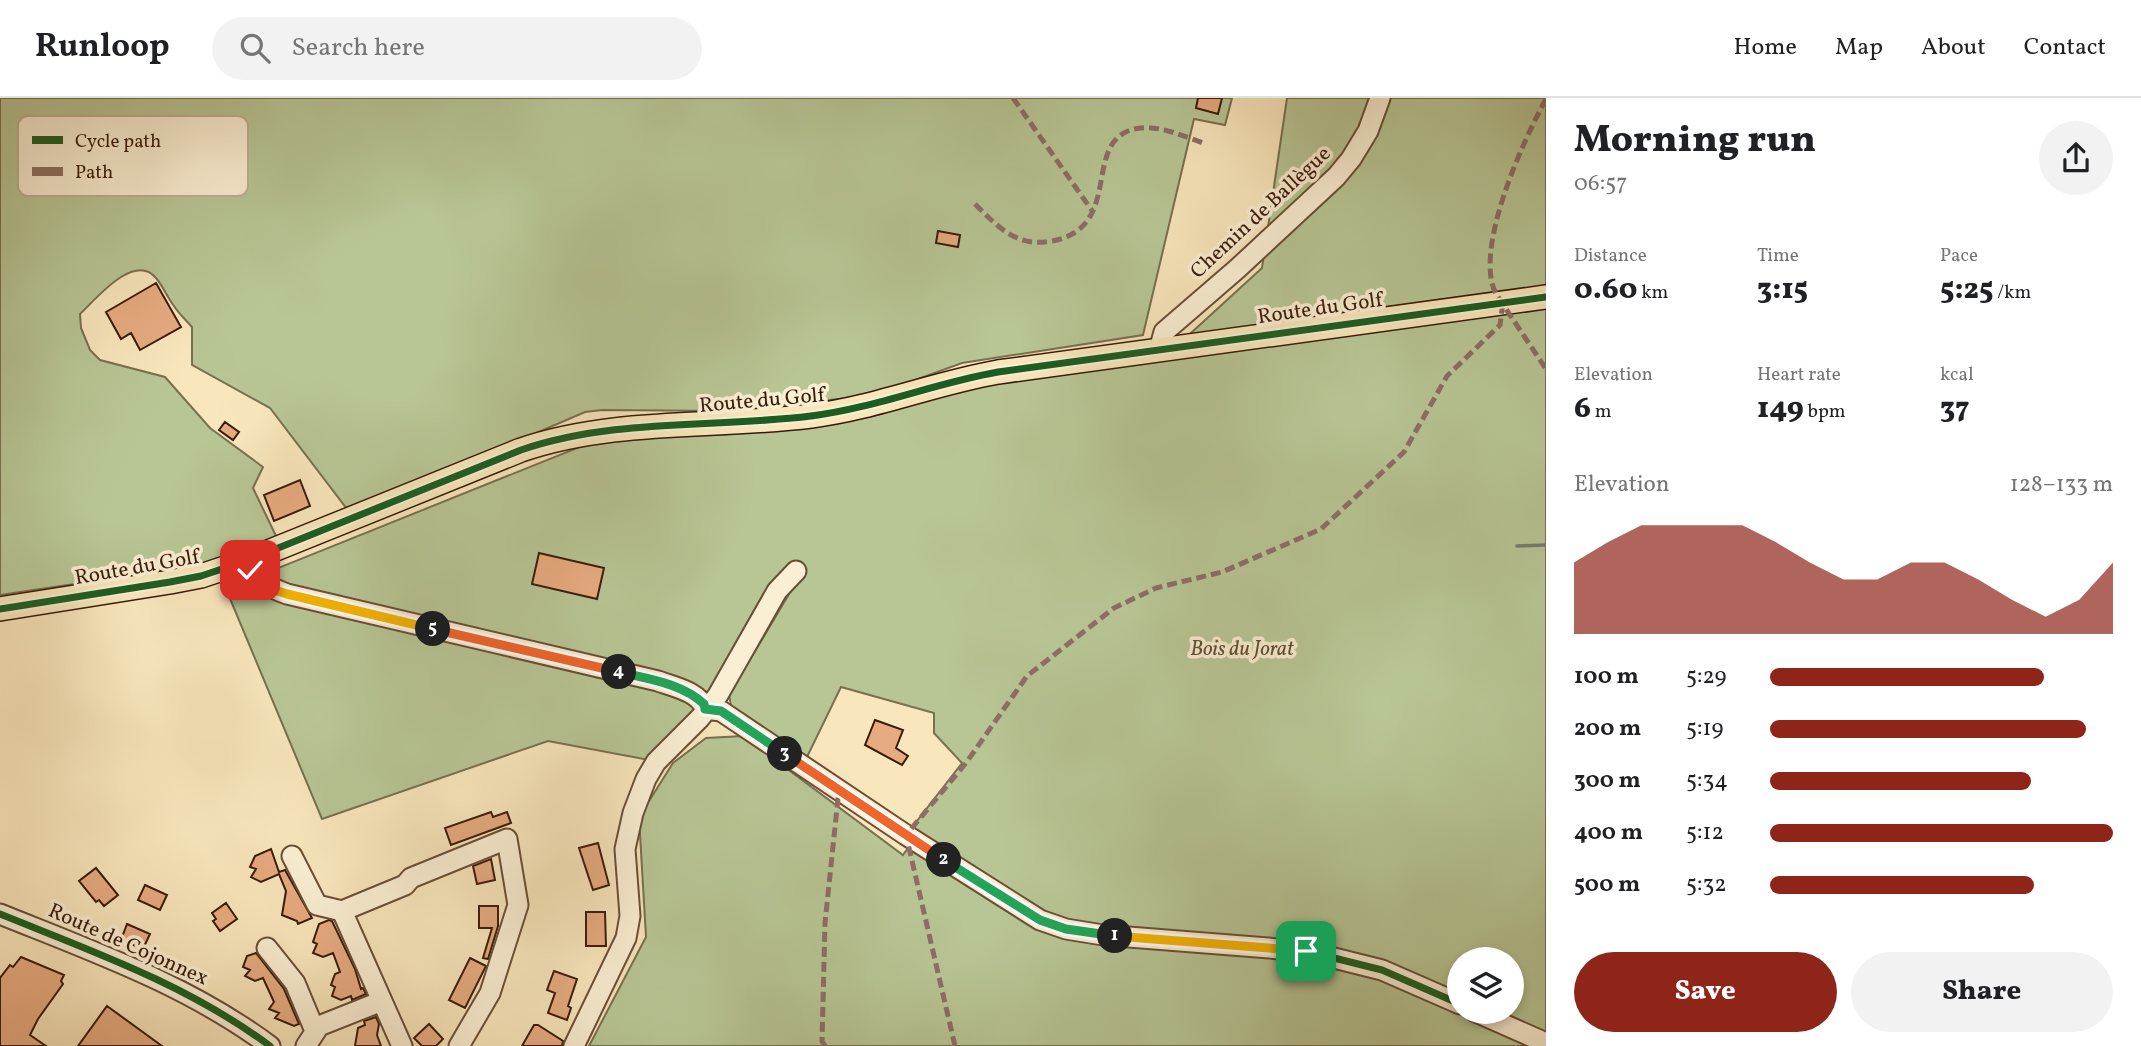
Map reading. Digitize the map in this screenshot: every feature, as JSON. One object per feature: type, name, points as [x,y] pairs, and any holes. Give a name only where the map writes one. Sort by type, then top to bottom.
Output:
[{"type":"main road","name":"Route du Golf","points":[[0,609],[201,576],[246,562],[522,450],[569,436],[623,428],[756,422],[816,415],[865,406],[979,375],[1546,297]]},
{"type":"street","name":"Chemin de Ballègue","points":[[1159,349],[1164,332],[1247,261],[1336,177],[1368,131],[1380,98]]},
{"type":"street","points":[[246,562],[256,578],[269,588],[287,594],[658,681],[697,697],[705,709]]},
{"type":"street","points":[[575,1046],[622,949],[629,928],[625,849],[638,796],[656,762],[700,718],[718,695],[777,591],[796,571]]},
{"type":"street","points":[[705,709],[721,711],[906,835],[1040,920],[1066,929],[1103,935],[1306,951],[1382,970],[1447,998]]},
{"type":"street","points":[[292,856],[317,905],[342,911],[405,885],[411,878],[507,839],[518,905],[490,993],[459,1046]]},
{"type":"street","points":[[342,911],[402,1046]]},
{"type":"street","name":"Route de Cojonnex","points":[[0,914],[153,976],[213,1008],[270,1046]]},
{"type":"street","points":[[267,948],[295,983],[311,1039]]},
{"type":"street","points":[[311,1039],[319,1026],[382,1001]]},
{"type":"street","points":[[1503,1024],[1546,1043]]},
{"type":"green space","points":[[0,98],[1232,98],[1225,125],[1194,119],[1143,335],[962,363],[874,395],[731,411],[585,412],[350,513],[270,408],[192,365],[192,327],[176,309],[156,278],[147,271],[127,274],[105,289],[80,314],[81,328],[90,350],[100,360],[165,377],[210,428],[263,467],[253,488],[277,538],[216,563],[0,595]]},
{"type":"green space","name":"Bois du Jorat","points":[[1287,98],[1546,98],[1546,1046],[589,1046],[646,937],[639,817],[673,763],[706,738],[743,736],[903,855],[917,835],[910,830],[962,763],[934,733],[934,713],[841,687],[806,759],[732,711],[729,695],[792,589],[776,583],[701,705],[649,760],[548,741],[322,819],[226,589],[602,438],[732,434],[874,416],[967,385],[1168,354],[1262,268]]},
{"type":"building","points":[[1198,98],[1222,98],[1218,114],[1196,108]]},
{"type":"building","points":[[938,231],[960,235],[958,247],[936,243]]},
{"type":"building","points":[[156,283],[181,327],[140,350],[131,333],[121,339],[106,312]]},
{"type":"building","points":[[225,422],[239,432],[233,440],[219,430]]},
{"type":"building","points":[[300,480],[310,506],[274,521],[264,495]]},
{"type":"building","points":[[539,553],[604,568],[597,599],[532,584]]},
{"type":"building","points":[[875,720],[903,730],[896,748],[908,756],[902,765],[865,745]]},
{"type":"building","points":[[491,812],[493,817],[507,812],[511,823],[451,845],[445,828]]},
{"type":"building","points":[[598,843],[609,885],[593,890],[579,848]]},
{"type":"building","points":[[271,849],[279,872],[285,870],[312,918],[298,924],[297,921],[282,915],[286,891],[279,874],[261,882],[251,877],[256,869],[250,867],[255,856]]},
{"type":"building","points":[[491,859],[495,880],[477,884],[473,866]]},
{"type":"building","points":[[96,868],[118,895],[104,906],[99,900],[96,902],[79,881]]},
{"type":"building","points":[[145,885],[167,895],[160,910],[138,900]]},
{"type":"building","points":[[226,903],[237,919],[220,931],[213,921],[216,919],[212,913]]},
{"type":"building","points":[[479,906],[498,906],[498,926],[488,959],[483,958],[492,928],[479,928]]},
{"type":"building","points":[[586,912],[605,912],[606,946],[586,946]]},
{"type":"building","points":[[332,921],[355,969],[361,989],[363,988],[366,994],[352,1000],[351,996],[341,1000],[332,996],[335,987],[331,985],[335,974],[340,972],[333,953],[323,957],[313,953],[317,944],[313,942],[319,924]]},
{"type":"building","points":[[127,924],[150,934],[143,949],[121,940]]},
{"type":"building","points":[[256,953],[284,989],[299,1024],[294,1026],[275,1018],[279,1013],[269,1009],[274,1002],[263,978],[255,981],[245,976],[250,970],[243,967],[247,956]]},
{"type":"building","points":[[21,957],[64,975],[61,981],[63,984],[30,1035],[46,1046],[0,1046],[0,978],[10,965],[13,967]]},
{"type":"building","points":[[470,958],[486,966],[465,1008],[449,1000]]},
{"type":"building","points":[[554,971],[577,979],[568,1006],[571,1008],[567,1020],[548,1013],[555,993],[547,990]]},
{"type":"building","points":[[107,1006],[162,1046],[78,1046]]},
{"type":"building","points":[[376,1017],[381,1046],[355,1046],[358,1028],[365,1025],[364,1021]]},
{"type":"building","points":[[429,1024],[443,1039],[436,1046],[422,1046],[414,1038]]},
{"type":"building","points":[[534,1025],[563,1041],[562,1046],[522,1046]]},
{"type":"waterway","points":[[1517,546],[1546,545]]},
{"type":"marked path","points":[[1013,98],[1093,212]]},
{"type":"marked path","points":[[1546,99],[1514,168],[1496,224],[1491,251],[1491,275],[1496,294],[1546,369]]},
{"type":"marked path","points":[[975,204],[1009,234],[1028,241],[1052,241],[1074,233],[1087,221],[1095,205],[1107,154],[1115,140],[1128,131],[1138,128],[1157,129],[1206,144]]},
{"type":"marked path","points":[[955,1046],[906,835],[966,763],[1027,676],[1114,608],[1156,588],[1222,572],[1321,529],[1404,452],[1447,376],[1500,325],[1503,302]]},
{"type":"marked path","points":[[825,1046],[822,1041],[825,923],[839,789]]},
{"type":"cycle path","points":[[0,609],[201,576],[246,561],[521,450],[556,440],[628,428],[811,416],[998,372],[1546,297]]},
{"type":"cycle path","points":[[705,709],[721,711],[906,835],[1040,920],[1066,929],[1103,935],[1306,951],[1382,970],[1447,998]]},
{"type":"cycle path","points":[[0,914],[105,956],[173,987],[239,1024],[270,1046]]},
{"type":"route","points":[[250,570],[269,588],[287,594],[658,681],[688,692],[704,704],[705,709],[721,711],[906,835],[1040,920],[1066,929],[1103,935],[1306,951]]}]
